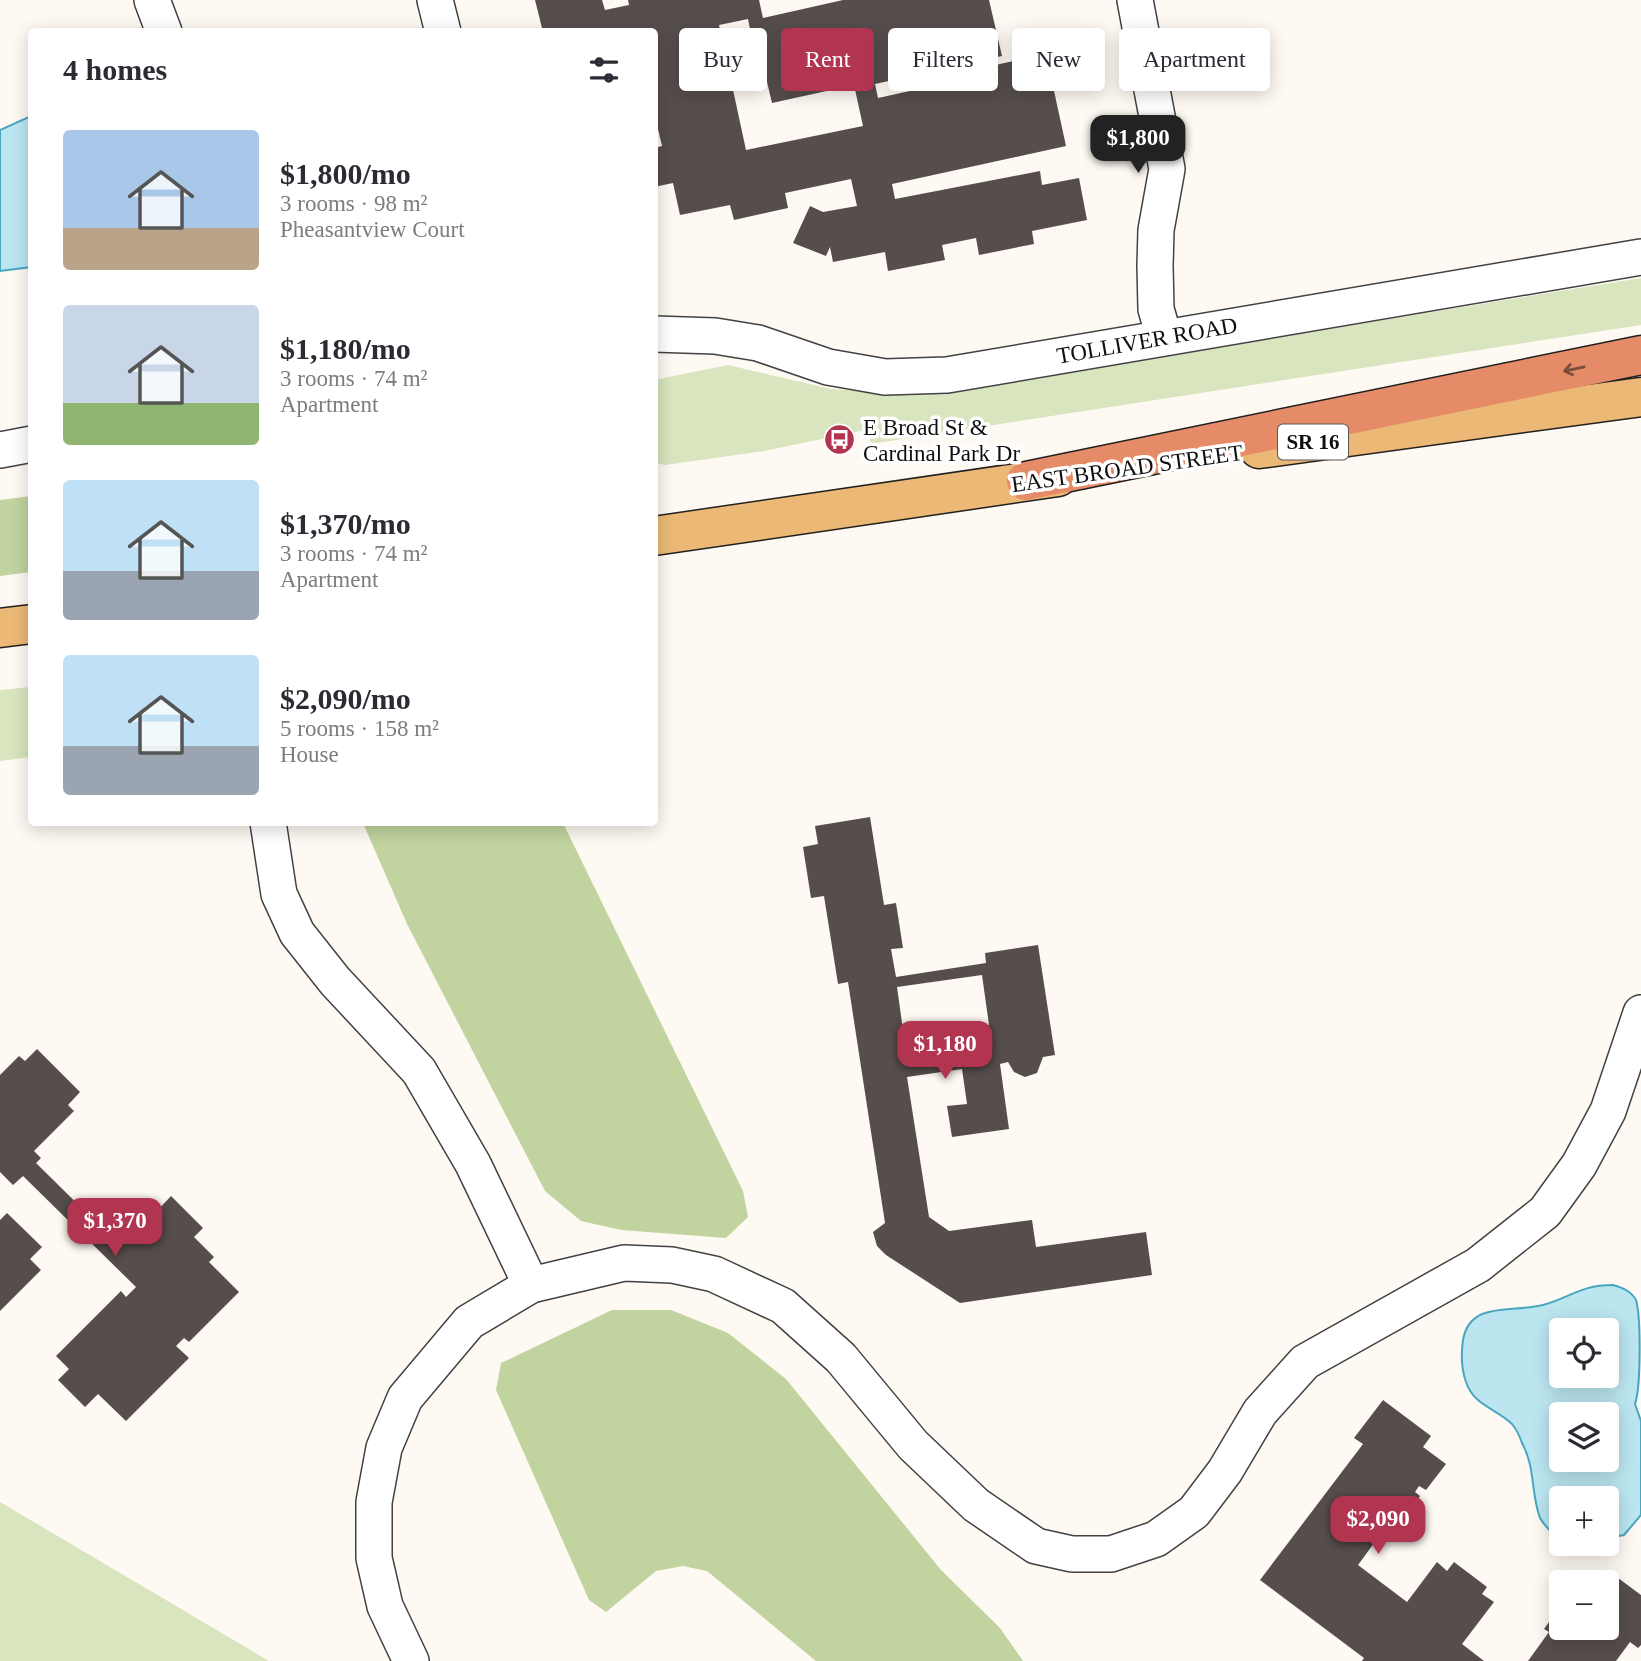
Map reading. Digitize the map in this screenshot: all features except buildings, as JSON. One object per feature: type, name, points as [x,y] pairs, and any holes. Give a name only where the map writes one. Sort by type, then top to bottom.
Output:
[{"type":"highway","points":[[1027,481],[1641,355]]},
{"type":"main road","name":"EAST BROAD STREET","points":[[658,535],[1027,481],[1641,397]]},
{"type":"main road","points":[[0,628],[28,624]]},
{"type":"street","points":[[435,0],[442,28]]},
{"type":"street","points":[[1135,0],[1167,169],[1155,242],[1156,309],[1164,337]]},
{"type":"street","name":"TOLLIVER ROAD","points":[[658,334],[715,336],[758,343],[828,368],[885,377],[947,375],[1641,257]]},
{"type":"street","points":[[0,450],[28,445]]},
{"type":"street","points":[[269,826],[279,894],[297,933],[335,981],[419,1071],[473,1164],[531,1285]]},
{"type":"street","points":[[411,1661],[385,1606],[374,1558],[373,1502],[384,1448],[405,1398],[470,1322],[531,1285],[624,1263],[672,1265],[714,1274],[783,1307],[841,1359],[913,1445],[976,1505],[1036,1546],[1072,1554],[1111,1554],[1156,1539],[1194,1512],[1225,1471],[1260,1412],[1305,1362],[1478,1265],[1545,1212],[1579,1165],[1608,1111],[1641,1013]]},
{"type":"green space","points":[[1641,278],[1641,325],[870,444],[870,429],[764,451],[665,465],[658,464],[658,379],[728,365],[831,389],[897,393],[1280,337]]},
{"type":"green space","points":[[28,496],[28,572],[0,576],[0,500]]},
{"type":"green space","points":[[28,687],[28,757],[0,761],[0,690]]},
{"type":"green space","points":[[364,826],[564,826],[743,1191],[748,1217],[726,1238],[621,1230],[581,1221],[545,1191],[407,924]]},
{"type":"green space","points":[[612,1310],[671,1310],[728,1333],[786,1379],[941,1570],[1000,1628],[1023,1661],[816,1661],[707,1571],[683,1566],[656,1571],[606,1612],[589,1600],[496,1390],[501,1363]]},
{"type":"green space","points":[[0,1502],[269,1661],[0,1661]]},
{"type":"water","points":[[28,117],[28,267],[0,271],[0,130]]},
{"type":"water","points":[[1613,1285],[1632,1294],[1638,1309],[1639,1368],[1635,1404],[1641,1421],[1641,1515],[1624,1535],[1619,1536],[1619,1486],[1549,1486],[1549,1529],[1540,1518],[1529,1461],[1516,1431],[1506,1419],[1474,1396],[1464,1377],[1462,1366],[1463,1340],[1467,1327],[1483,1313],[1543,1305],[1584,1289]]},
{"type":"place","name":"E Broad St & Cardinal Park Dr","points":[[840,440]]}]
